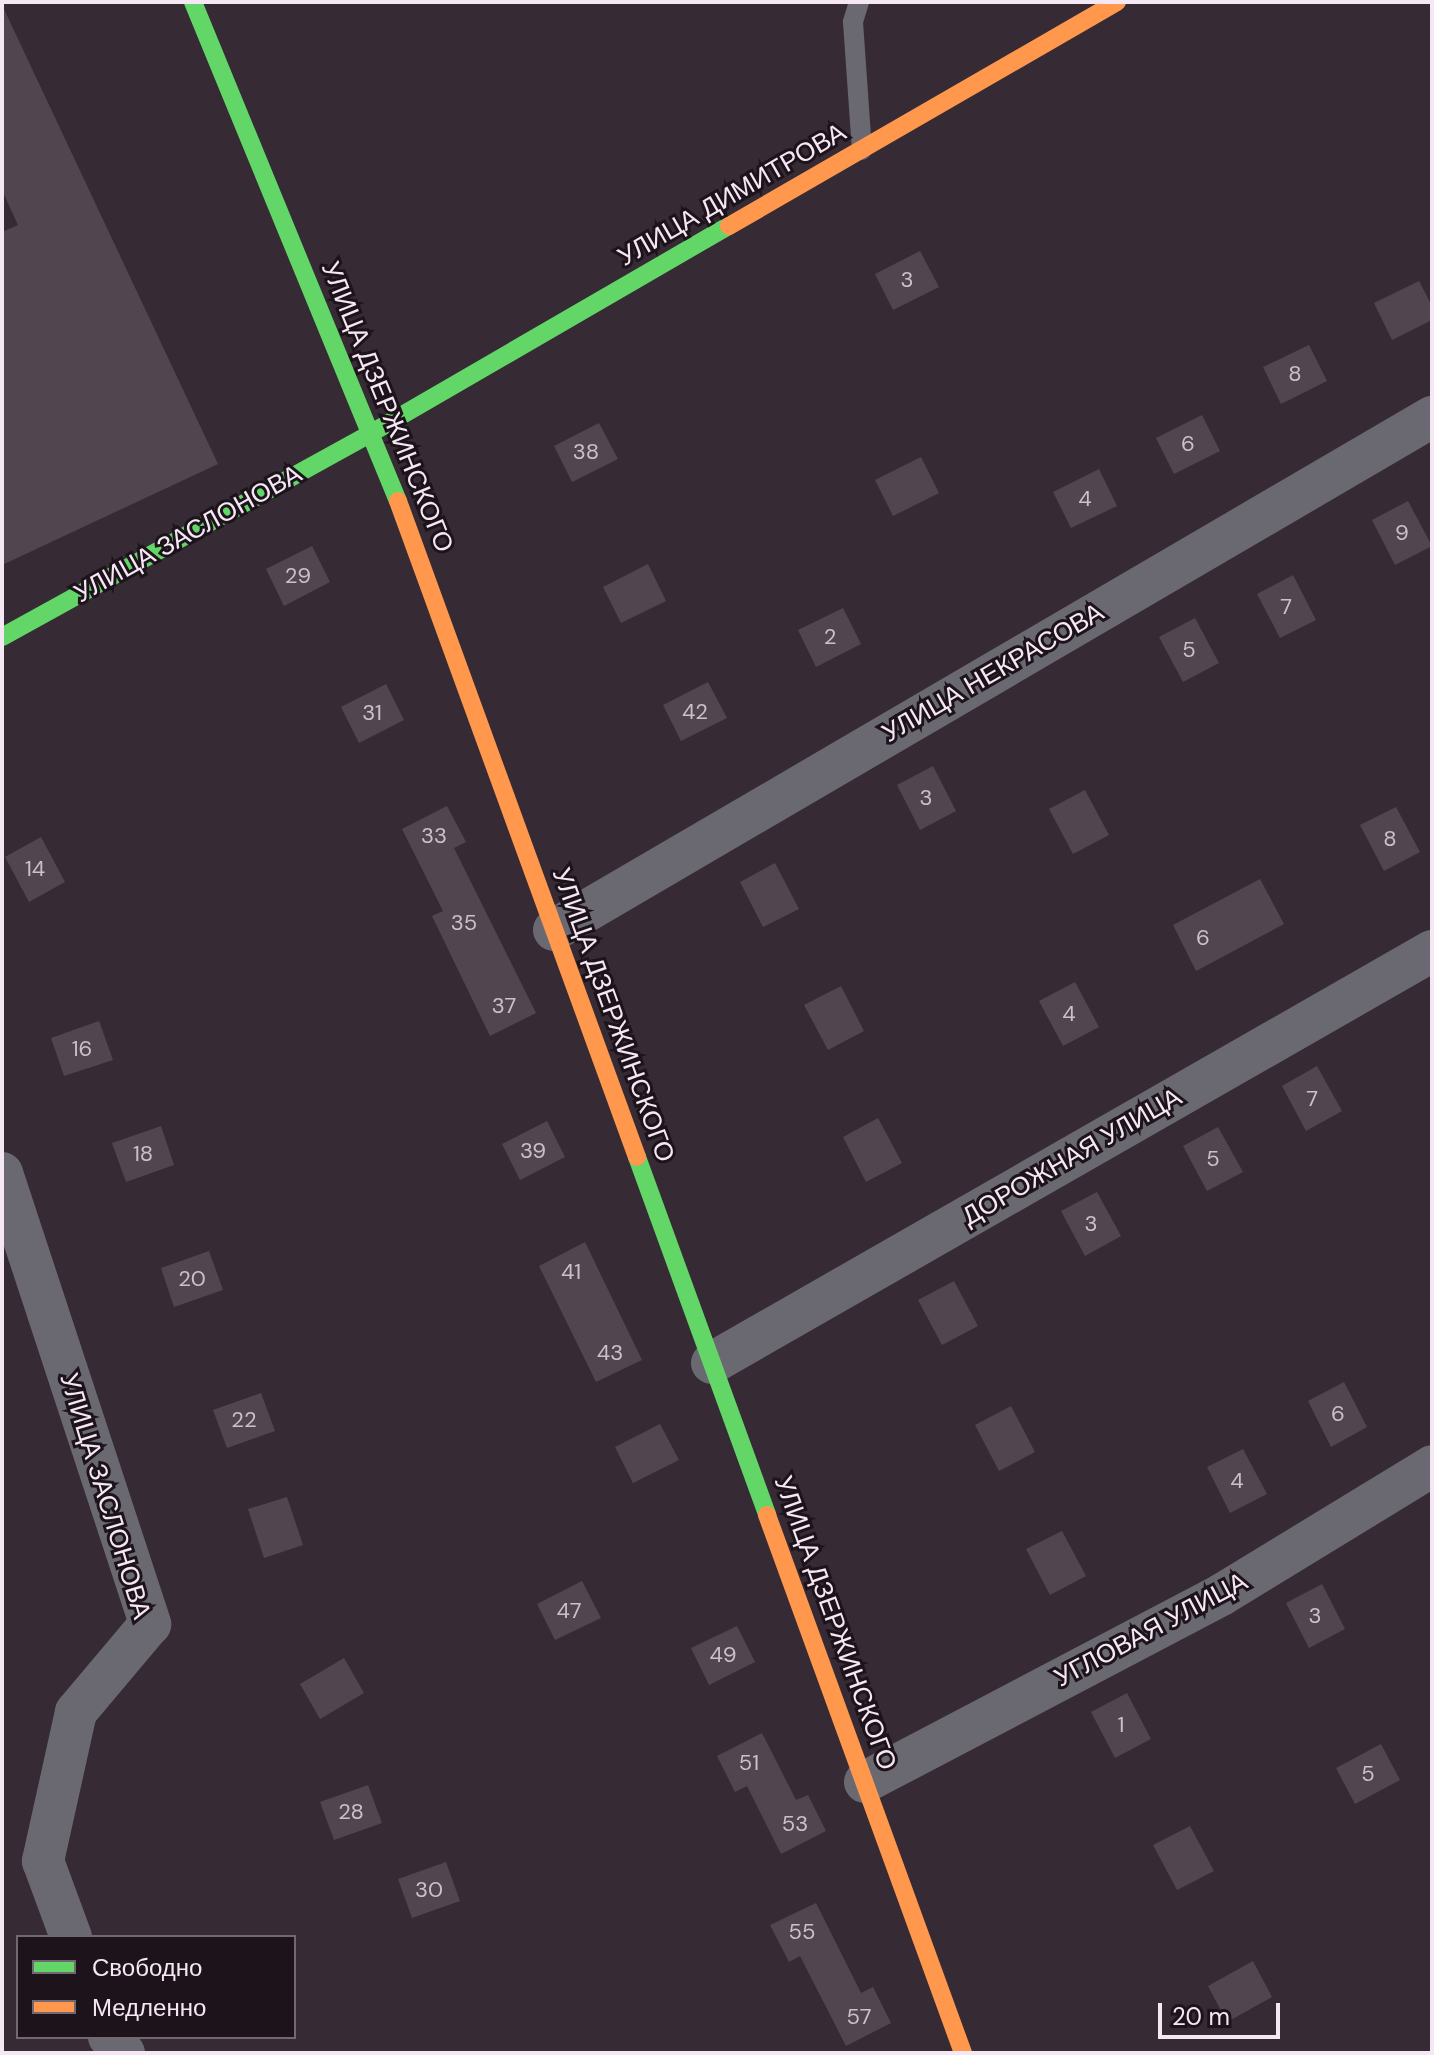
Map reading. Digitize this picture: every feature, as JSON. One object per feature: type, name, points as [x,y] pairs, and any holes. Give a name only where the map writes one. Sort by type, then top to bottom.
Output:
[{"type":"main road","name":"УЛИЦА ДИМИТРОВА","points":[[373,432],[1117,2]]},
{"type":"main road","name":"УЛИЦА ДЗЕРЖИНСКОГО","points":[[193,3],[373,432],[963,2053]]},
{"type":"main road","name":"УЛИЦА ЗАСЛОНОВА","points":[[2,637],[373,432]]},
{"type":"street","name":"УЛИЦА НЕКРАСОВА","points":[[554,930],[1432,417]]},
{"type":"street","name":"ДОРОЖНАЯ УЛИЦА","points":[[712,1363],[1432,951]]},
{"type":"street","name":"УЛИЦА ЗАСЛОНОВА","points":[[2,1173],[150,1624],[76,1712],[43,1861],[70,1935]]},
{"type":"street","name":"УГЛОВАЯ УЛИЦА","points":[[865,1782],[1221,1595],[1432,1466]]},
{"type":"lane","points":[[859,2],[853,22],[862,150]]},
{"type":"building","points":[[2,5],[218,464],[2,565],[2,232],[18,225],[2,190]]},
{"type":"building","points":[[920,251],[939,287],[893,310],[875,274]]},
{"type":"building","points":[[1419,281],[1432,306],[1432,320],[1392,340],[1374,303]]},
{"type":"building","points":[[1309,345],[1327,381],[1281,404],[1263,367]]},
{"type":"building","points":[[1202,415],[1220,451],[1174,474],[1156,438]]},
{"type":"building","points":[[599,423],[618,459],[572,482],[554,446]]},
{"type":"building","points":[[921,457],[939,493],[893,516],[875,480]]},
{"type":"building","points":[[1099,469],[1117,506],[1071,528],[1053,492]]},
{"type":"building","points":[[1408,501],[1432,546],[1395,565],[1372,520]]},
{"type":"building","points":[[312,546],[330,582],[284,606],[266,569]]},
{"type":"building","points":[[648,564],[666,601],[621,623],[603,587]]},
{"type":"building","points":[[1293,575],[1316,620],[1280,638],[1257,594]]},
{"type":"building","points":[[843,608],[861,644],[816,667],[798,630]]},
{"type":"building","points":[[1195,618],[1219,663],[1183,682],[1159,637]]},
{"type":"building","points":[[708,682],[727,718],[681,741],[663,705]]},
{"type":"building","points":[[386,684],[404,720],[359,743],[341,707]]},
{"type":"building","points":[[933,766],[956,811],[920,830],[897,785]]},
{"type":"building","points":[[1085,790],[1109,835],[1073,854],[1049,809]]},
{"type":"building","points":[[447,806],[466,842],[454,848],[536,1013],[490,1036],[432,916],[443,911],[402,829]]},
{"type":"building","points":[[1396,807],[1420,852],[1384,871],[1360,825]]},
{"type":"building","points":[[41,837],[65,882],[29,902],[5,857]]},
{"type":"building","points":[[775,863],[799,909],[763,927],[740,882]]},
{"type":"building","points":[[1260,879],[1284,924],[1196,971],[1173,925]]},
{"type":"building","points":[[1075,982],[1099,1027],[1063,1046],[1039,1001]]},
{"type":"building","points":[[841,986],[864,1031],[828,1050],[804,1005]]},
{"type":"building","points":[[99,1021],[113,1060],[64,1076],[51,1038]]},
{"type":"building","points":[[1317,1066],[1342,1111],[1306,1131],[1282,1086]]},
{"type":"building","points":[[878,1118],[902,1163],[866,1182],[843,1137]]},
{"type":"building","points":[[547,1121],[565,1157],[520,1180],[502,1144]]},
{"type":"building","points":[[161,1126],[174,1165],[126,1182],[112,1143]]},
{"type":"building","points":[[1218,1127],[1243,1172],[1207,1191],[1183,1146]]},
{"type":"building","points":[[1097,1192],[1121,1236],[1085,1256],[1061,1211]]},
{"type":"building","points":[[585,1242],[642,1360],[596,1382],[539,1266]]},
{"type":"building","points":[[209,1251],[223,1290],[174,1307],[161,1268]]},
{"type":"building","points":[[954,1281],[978,1326],[942,1345],[918,1300]]},
{"type":"building","points":[[1344,1382],[1367,1427],[1331,1447],[1308,1401]]},
{"type":"building","points":[[261,1393],[275,1431],[227,1448],[213,1410]]},
{"type":"building","points":[[1011,1406],[1035,1452],[999,1471],[975,1425]]},
{"type":"building","points":[[660,1424],[679,1460],[633,1483],[615,1447]]},
{"type":"building","points":[[1243,1449],[1267,1494],[1230,1513],[1207,1467]]},
{"type":"building","points":[[287,1497],[303,1545],[264,1558],[248,1509]]},
{"type":"building","points":[[1062,1531],[1086,1576],[1050,1595],[1026,1549]]},
{"type":"building","points":[[582,1581],[601,1618],[555,1640],[537,1604]]},
{"type":"building","points":[[1322,1584],[1345,1629],[1309,1648],[1286,1603]]},
{"type":"building","points":[[737,1626],[755,1662],[709,1685],[691,1648]]},
{"type":"building","points":[[344,1658],[364,1693],[320,1719],[300,1684]]},
{"type":"building","points":[[1127,1693],[1151,1739],[1115,1758],[1091,1712]]},
{"type":"building","points":[[762,1733],[796,1800],[808,1795],[826,1831],[781,1854],[747,1786],[735,1792],[717,1756]]},
{"type":"building","points":[[1381,1744],[1400,1780],[1355,1804],[1336,1768]]},
{"type":"building","points":[[368,1785],[382,1823],[334,1840],[320,1802]]},
{"type":"building","points":[[1190,1826],[1214,1871],[1177,1890],[1153,1845]]},
{"type":"building","points":[[446,1862],[460,1901],[412,1918],[398,1879]]},
{"type":"building","points":[[816,1903],[861,1993],[873,1987],[891,2023],[846,2046],[800,1956],[789,1962],[770,1925]]},
{"type":"building","points":[[1253,1961],[1272,1997],[1227,2022],[1208,1986]]},
{"type":"traffic: fast","points":[[193,2],[398,501]]},
{"type":"traffic: fast","points":[[2,637],[373,432],[729,226]]},
{"type":"traffic: fast","points":[[637,1157],[767,1515]]},
{"type":"traffic: slow","points":[[729,226],[1117,2]]},
{"type":"traffic: slow","points":[[398,501],[637,1157]]},
{"type":"traffic: slow","points":[[767,1515],[963,2053]]}]
